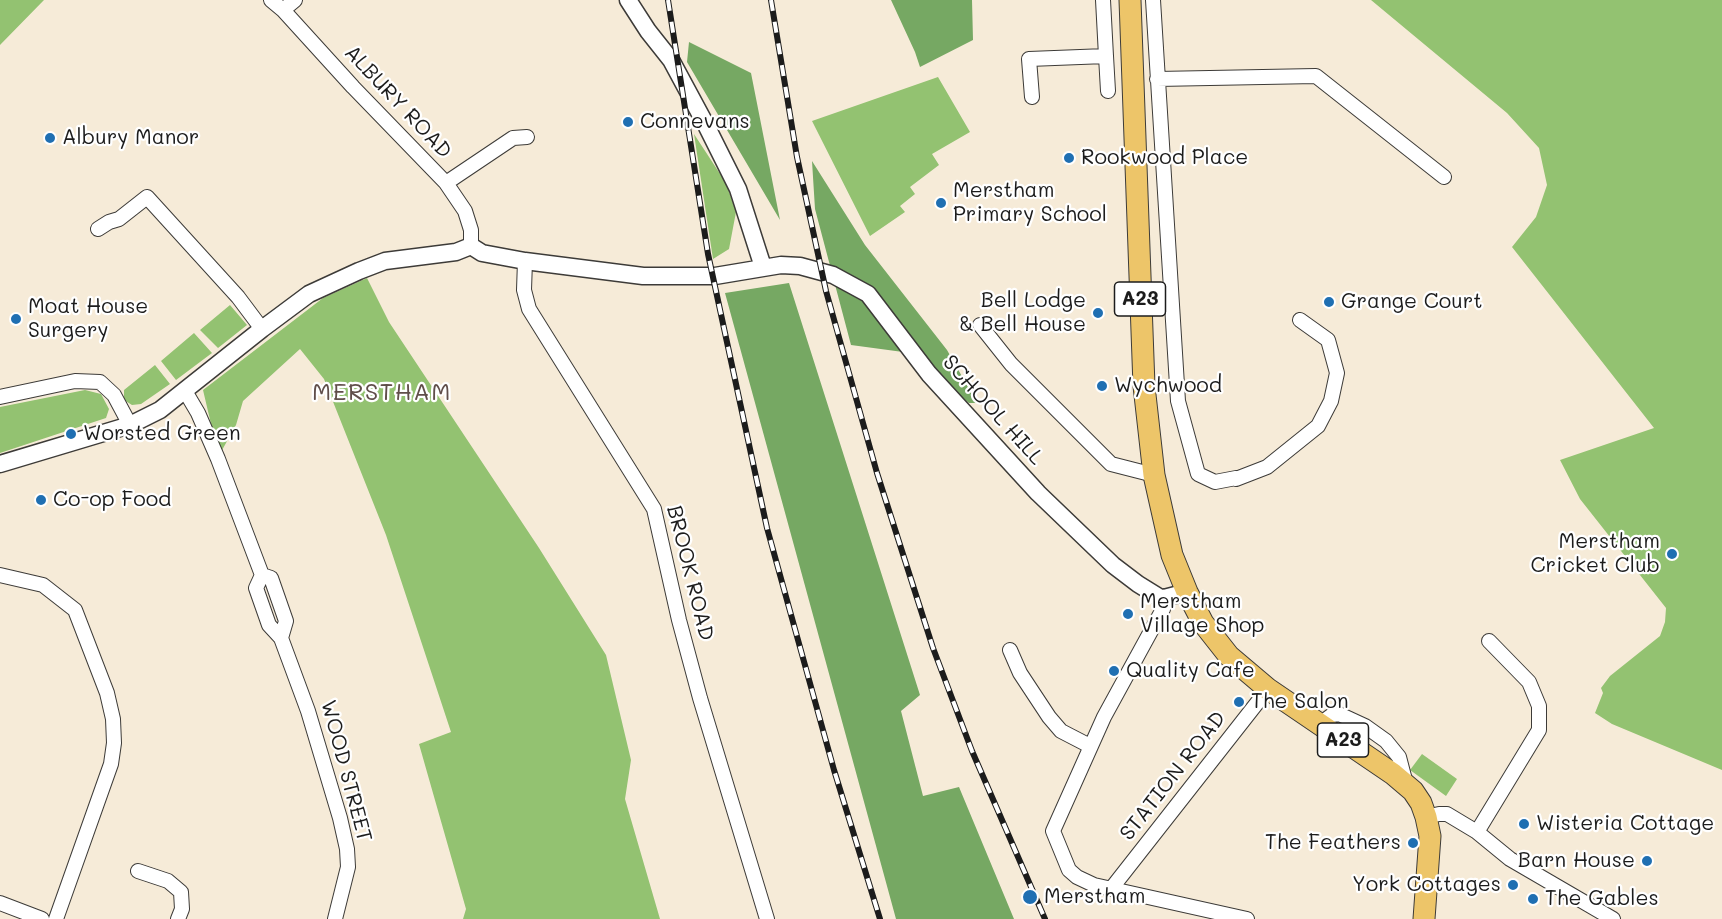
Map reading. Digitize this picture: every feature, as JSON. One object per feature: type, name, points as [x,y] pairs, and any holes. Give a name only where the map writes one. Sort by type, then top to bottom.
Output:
[{"type":"main road","name":"A23","points":[[1130,0],[1144,386],[1149,445],[1172,555],[1203,623],[1229,656],[1268,689],[1406,784],[1421,803],[1430,836],[1424,919]]},
{"type":"street","name":"ALBURY ROAD","points":[[271,0],[446,183],[465,211],[471,230],[471,246]]},
{"type":"street","points":[[283,10],[295,0]]},
{"type":"street","points":[[628,0],[648,31],[671,60],[706,125],[738,189],[763,267]]},
{"type":"street","points":[[1103,0],[1108,92]]},
{"type":"street","points":[[1153,0],[1178,401],[1198,474],[1215,482],[1236,479],[1267,467],[1318,426],[1330,401],[1337,373],[1328,340],[1300,320]]},
{"type":"street","points":[[1032,97],[1029,59],[1106,56]]},
{"type":"street","points":[[1157,78],[1316,76],[1444,177]]},
{"type":"street","points":[[446,183],[513,138],[527,137]]},
{"type":"street","points":[[98,229],[119,219],[147,196],[238,297],[262,329]]},
{"type":"street","points":[[0,464],[130,425],[160,410],[309,294],[385,261],[456,252],[471,246]]},
{"type":"street","name":"SCHOOL HILL","points":[[471,246],[482,253],[525,261],[643,276],[715,276],[781,265],[800,266],[833,275],[868,294],[929,375],[1038,493],[1113,565],[1152,594],[1164,598]]},
{"type":"street","name":"BROOK ROAD","points":[[525,261],[524,292],[529,309],[654,509],[679,620],[700,698],[767,919]]},
{"type":"street","points":[[980,325],[1011,364],[1111,464],[1154,475]]},
{"type":"street","points":[[0,397],[75,381],[100,382],[114,395],[130,425]]},
{"type":"street","name":"WOOD STREET","points":[[185,391],[198,413],[218,459],[262,575],[271,578],[286,621],[281,638],[308,711],[347,849],[348,867],[335,919]]},
{"type":"street","points":[[0,575],[43,585],[75,610],[107,693],[112,719],[114,743],[111,764],[56,919]]},
{"type":"street","points":[[1188,592],[1164,598],[1163,609],[1090,746],[1053,831],[1067,867],[1077,877],[1094,885],[1247,919]]},
{"type":"street","points":[[1478,832],[1539,730],[1539,706],[1529,682],[1489,641]]},
{"type":"street","points":[[1010,650],[1020,673],[1049,717],[1061,731],[1090,746]]},
{"type":"street","name":"STATION ROAD","points":[[1111,889],[1268,689]]},
{"type":"street","points":[[1426,817],[1447,814],[1478,832],[1510,859],[1613,919]]},
{"type":"street","points":[[138,871],[168,881],[181,892],[182,909],[178,919]]},
{"type":"street","points":[[0,903],[42,919]]},
{"type":"green space","points":[[0,0],[44,0],[0,45]]},
{"type":"green space","points":[[891,0],[972,0],[973,40],[920,67]]},
{"type":"green space","points":[[1371,0],[1722,0],[1722,770],[1612,724],[1595,713],[1603,693],[1601,688],[1610,676],[1660,636],[1665,622],[1666,608],[1580,499],[1560,460],[1654,428],[1512,247],[1536,217],[1547,185],[1539,148],[1507,113]]},
{"type":"green space","points":[[689,42],[751,73],[780,220],[687,62]]},
{"type":"green space","points":[[938,77],[970,132],[932,154],[939,165],[910,187],[915,194],[900,206],[905,212],[870,236],[812,121]]},
{"type":"green space","points":[[694,134],[726,183],[736,212],[729,249],[713,259]]},
{"type":"green space","points":[[812,161],[865,245],[947,350],[977,403],[969,403],[903,352],[851,345],[815,209]]},
{"type":"green space","points":[[367,278],[389,322],[539,548],[606,655],[631,760],[625,799],[660,919],[463,919],[466,909],[419,744],[451,732],[386,535],[324,379],[300,349],[243,401],[236,425],[221,452],[203,390],[323,298]]},
{"type":"green space","points":[[789,283],[920,695],[901,711],[923,796],[959,787],[1014,919],[896,919],[725,293]]},
{"type":"green space","points":[[230,305],[247,325],[218,348],[200,330]]},
{"type":"green space","points":[[194,333],[212,353],[176,380],[161,361]]},
{"type":"green space","points":[[155,365],[170,384],[141,404],[132,405],[124,400],[124,390]]},
{"type":"green space","points":[[85,390],[101,394],[109,409],[106,418],[0,453],[0,407]]},
{"type":"green space","points":[[1422,754],[1457,779],[1446,796],[1410,770]]},
{"type":"railway","points":[[668,0],[708,254],[767,528],[834,770],[880,919]]},
{"type":"railway","points":[[771,0],[797,157],[826,291],[877,473],[933,648],[972,751],[1045,919]]},
{"type":"place","name":"Connevans","points":[[628,122]]},
{"type":"place","name":"Albury Manor","points":[[50,138]]},
{"type":"place","name":"Rookwood Place","points":[[1069,158]]},
{"type":"place","name":"Merstham Primary School","points":[[941,203]]},
{"type":"place","name":"Grange Court","points":[[1329,302]]},
{"type":"place","name":"Bell Lodge & Bell House","points":[[1098,313]]},
{"type":"place","name":"Moat House Surgery","points":[[16,319]]},
{"type":"place","name":"Wychwood","points":[[1102,386]]},
{"type":"place","name":"Worsted Green","points":[[71,434]]},
{"type":"place","name":"Co-op Food","points":[[41,500]]},
{"type":"place","name":"Merstham Cricket Club","points":[[1672,554]]},
{"type":"place","name":"Merstham Village Shop","points":[[1128,614]]},
{"type":"place","name":"Quality Cafe","points":[[1114,671]]},
{"type":"place","name":"The Salon","points":[[1239,702]]},
{"type":"place","name":"Wisteria Cottage","points":[[1524,824]]},
{"type":"place","name":"The Feathers","points":[[1413,843]]},
{"type":"place","name":"Barn House","points":[[1647,861]]},
{"type":"place","name":"York Cottages","points":[[1513,885]]},
{"type":"place","name":"Merstham","points":[[1030,897]]},
{"type":"place","name":"The Gables","points":[[1533,899]]},
{"type":"district","name":"MERSTHAM","points":[[382,393]]}]
